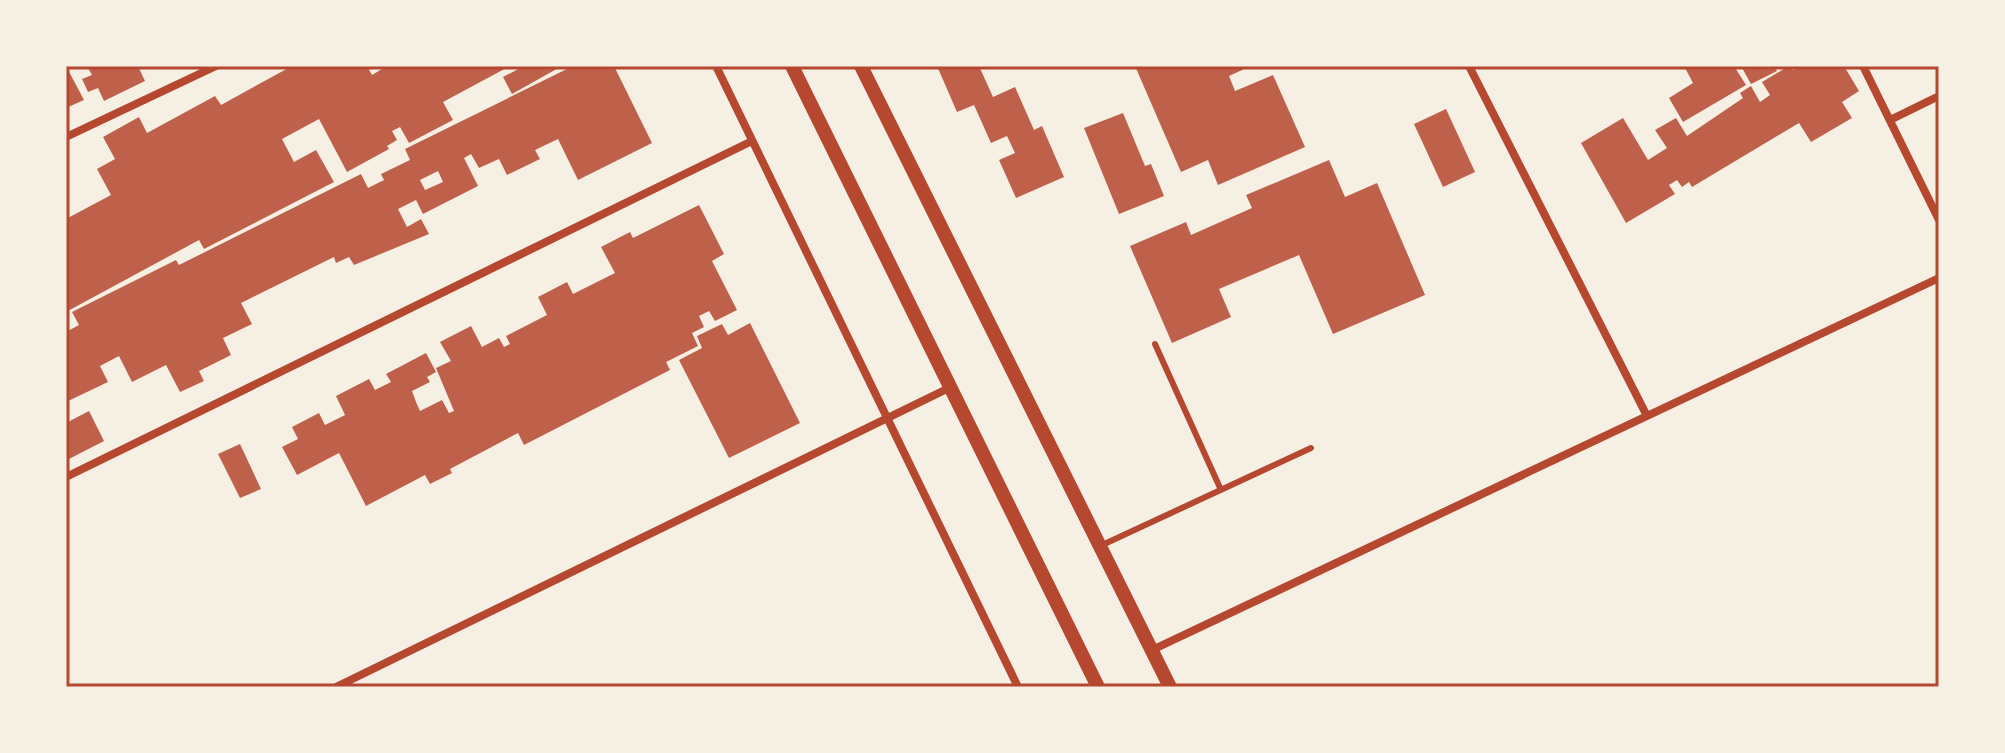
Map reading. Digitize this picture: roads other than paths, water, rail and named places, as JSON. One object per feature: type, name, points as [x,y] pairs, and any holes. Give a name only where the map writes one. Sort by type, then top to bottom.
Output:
[{"type":"street","points":[[66,137],[216,66]]},
{"type":"street","points":[[716,66],[1018,687]]},
{"type":"street","points":[[792,66],[1098,687]]},
{"type":"street","points":[[861,66],[1170,687]]},
{"type":"street","points":[[1469,66],[1647,416]]},
{"type":"street","points":[[1863,66],[1939,220]]},
{"type":"street","points":[[1890,120],[1939,96]]},
{"type":"street","points":[[66,477],[752,141]]},
{"type":"street","points":[[1152,650],[1939,278]]},
{"type":"street","points":[[336,687],[951,387]]},
{"type":"lane","points":[[1155,344],[1221,490]]},
{"type":"lane","points":[[1100,546],[1311,448]]}]
